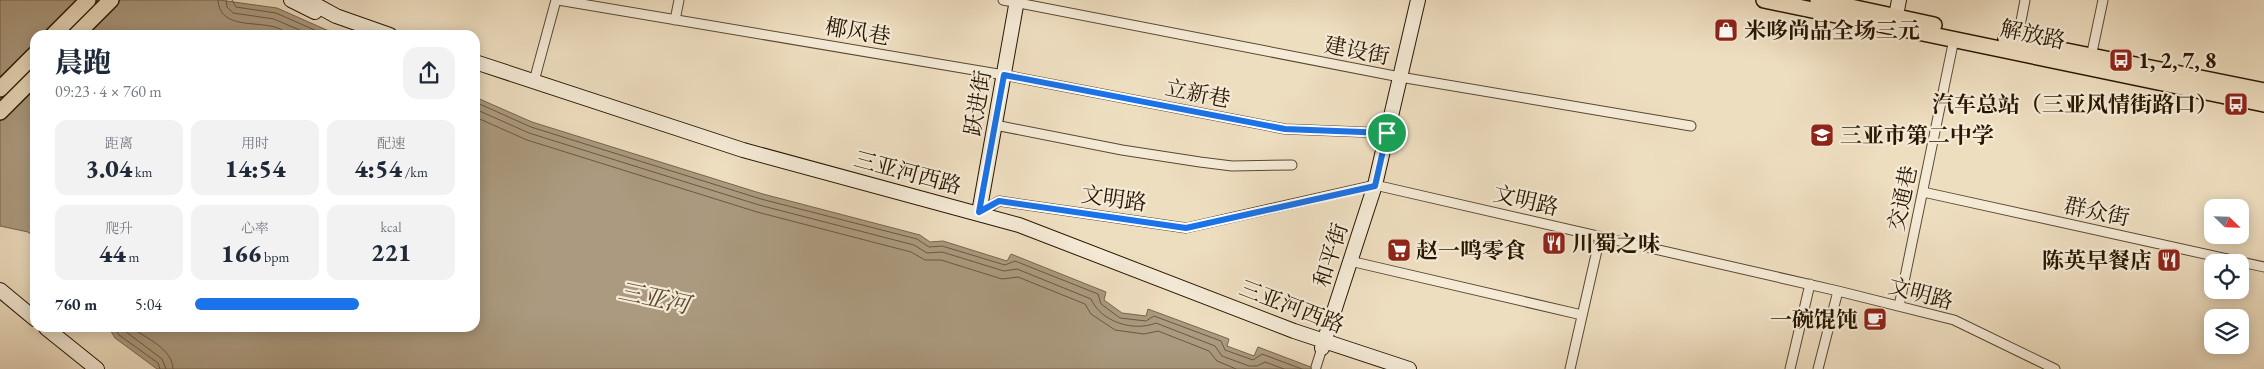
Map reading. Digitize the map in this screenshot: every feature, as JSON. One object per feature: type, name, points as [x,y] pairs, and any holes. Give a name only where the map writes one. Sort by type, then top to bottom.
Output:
[{"type":"main road","points":[[58,30],[88,0]]},
{"type":"main road","points":[[81,30],[111,0]]},
{"type":"main road","points":[[291,0],[359,30]]},
{"type":"main road","points":[[308,0],[336,16],[376,30]]},
{"type":"main road","name":"和平街","points":[[1323,345],[1375,186],[1418,0]]},
{"type":"main road","name":"解放路","points":[[1764,0],[1891,17],[1954,39],[2264,104]]},
{"type":"main road","name":"解放路","points":[[1818,0],[1891,17],[2264,92]]},
{"type":"main road","points":[[1891,17],[1899,0]]},
{"type":"main road","name":"跃进街","points":[[979,212],[1017,1]]},
{"type":"main road","points":[[0,89],[30,59]]},
{"type":"main road","name":"三亚河西路","points":[[480,64],[743,150],[979,212],[1060,240],[1382,369]]},
{"type":"main road","name":"三亚河西路","points":[[480,72],[742,156],[984,221],[1323,345],[1409,369]]},
{"type":"main road","points":[[0,112],[30,82]]},
{"type":"main road","points":[[0,290],[30,315]]},
{"type":"main road","points":[[51,332],[97,369]]},
{"type":"street","name":"椰风巷","points":[[557,0],[1004,75]]},
{"type":"street","points":[[534,81],[557,0]]},
{"type":"street","points":[[675,20],[679,0]]},
{"type":"street","name":"建设街","points":[[1002,0],[1017,1],[1400,77],[1691,126]]},
{"type":"street","points":[[2017,42],[2024,0]]},
{"type":"street","points":[[2091,57],[2103,0]]},
{"type":"street","name":"交通巷","points":[[1899,306],[1954,39]]},
{"type":"street","name":"立新巷","points":[[1004,75],[1285,129],[1387,133]]},
{"type":"street","points":[[995,125],[1122,150],[1208,163],[1232,166],[1292,165]]},
{"type":"street","name":"文明路","points":[[979,212],[999,201],[1186,228],[1375,186],[1810,284],[1954,320],[2051,368]]},
{"type":"street","name":"群众街","points":[[1923,192],[2264,267]]},
{"type":"street","points":[[1570,369],[1600,237]]},
{"type":"street","points":[[1350,261],[1582,315]]},
{"type":"street","points":[[1790,369],[1810,284]]},
{"type":"street","points":[[1818,369],[1838,291]]},
{"type":"street","points":[[1316,367],[1323,345]]},
{"type":"water","points":[[0,0],[219,0],[277,8],[327,30],[30,30],[30,234],[0,226]]},
{"type":"water","name":"三亚河","points":[[480,99],[532,122],[763,194],[920,235],[930,242],[943,241],[1007,261],[1011,254],[1106,292],[1104,300],[1122,313],[1146,316],[1148,309],[1229,339],[1227,346],[1254,356],[1258,347],[1316,369],[157,369],[115,338],[111,332],[480,332]]},
{"type":"place","name":"米哆尚品全场三元","points":[[1726,30]]},
{"type":"place","name":"1, 2, 7, 8","points":[[2121,60]]},
{"type":"place","name":"汽车总站（三亚风情街路口）","points":[[2236,104]]},
{"type":"place","name":"三亚市第二中学","points":[[1822,135]]},
{"type":"place","name":"川蜀之味","points":[[1554,243]]},
{"type":"place","name":"赵一鸣零食","points":[[1399,250]]},
{"type":"place","name":"陈英早餐店","points":[[2169,260]]},
{"type":"place","name":"一碗馄饨","points":[[1875,319]]},
{"type":"route","points":[[1004,75],[1285,129],[1387,133],[1375,186],[1186,228],[999,201],[979,212],[1004,75]]}]
